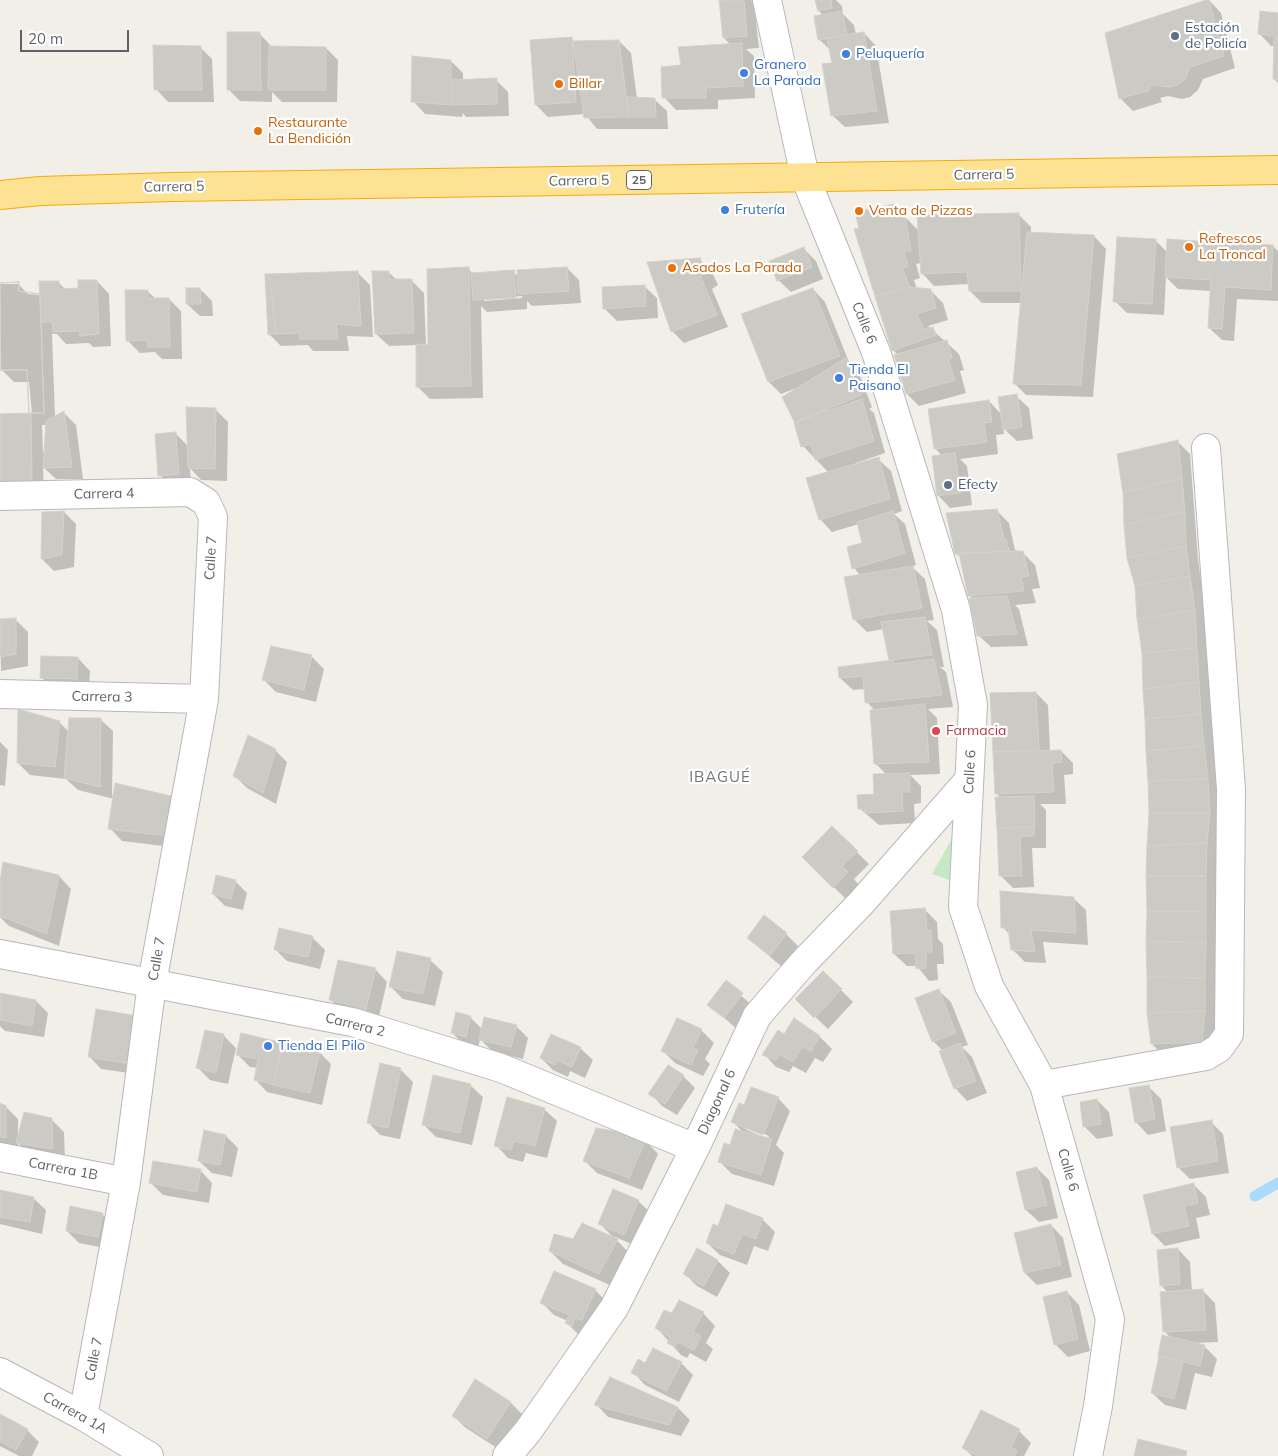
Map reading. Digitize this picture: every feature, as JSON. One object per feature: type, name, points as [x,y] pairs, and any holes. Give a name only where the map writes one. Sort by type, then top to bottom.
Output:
[{"type":"highway","name":"Carrera 5","points":[[0,195],[40,191],[182,187],[1278,170]]},
{"type":"street","name":"Calle 6","points":[[767,0],[805,177],[876,352],[956,610],[973,705],[963,907],[989,986],[1044,1085],[1110,1319],[1098,1406],[1088,1456]]},
{"type":"street","points":[[1044,1085],[1206,1056],[1218,1048],[1229,1034],[1231,789],[1206,448]]},
{"type":"street","name":"Carrera 4","points":[[0,496],[190,492],[206,502]]},
{"type":"street","name":"Calle 7","points":[[83,1416],[126,1182],[152,983],[204,700],[213,517],[206,502]]},
{"type":"street","name":"Carrera 3","points":[[0,694],[204,700]]},
{"type":"street","name":"Diagonal 6","points":[[507,1456],[528,1431],[614,1308],[695,1148],[757,1016],[802,963],[862,902],[969,780]]},
{"type":"street","name":"Carrera 2","points":[[0,954],[352,1022],[501,1068],[695,1148]]},
{"type":"street","name":"Carrera 1B","points":[[0,1156],[126,1182]]},
{"type":"street","name":"Carrera 1A","points":[[0,1372],[83,1416],[149,1456]]},
{"type":"green space","points":[[964,817],[970,887],[932,874]]},
{"type":"building","points":[[719,0],[744,0],[747,36],[723,38]]},
{"type":"building","points":[[815,0],[831,0],[832,8],[818,11]]},
{"type":"building","points":[[1209,0],[1224,56],[1190,67],[1186,78],[1177,85],[1169,87],[1149,86],[1150,90],[1119,99],[1105,33]]},
{"type":"building","points":[[842,11],[847,35],[818,40],[814,16]]},
{"type":"building","points":[[1260,11],[1278,13],[1278,80],[1273,79],[1274,36],[1258,34]]},
{"type":"building","points":[[227,32],[260,32],[261,90],[227,90]]},
{"type":"building","points":[[864,32],[877,111],[831,116],[822,64],[832,63],[827,38]]},
{"type":"building","points":[[572,37],[576,102],[535,105],[530,40]]},
{"type":"building","points":[[619,40],[629,117],[584,118],[573,41]]},
{"type":"building","points":[[742,43],[743,86],[706,88],[706,98],[662,98],[661,67],[681,65],[678,47]]},
{"type":"building","points":[[153,45],[201,46],[202,90],[154,90]]},
{"type":"building","points":[[269,46],[326,47],[326,90],[268,90]]},
{"type":"building","points":[[412,56],[451,60],[451,105],[411,102]]},
{"type":"building","points":[[497,78],[497,104],[453,105],[452,80]]},
{"type":"building","points":[[627,97],[655,98],[656,117],[629,117]]},
{"type":"building","points":[[894,204],[897,215],[905,215],[911,251],[904,252],[908,266],[902,268],[910,287],[875,296],[854,229],[859,228],[855,212]]},
{"type":"building","points":[[1019,213],[1021,291],[969,291],[967,272],[921,274],[917,215]]},
{"type":"building","points":[[1027,232],[1094,235],[1081,385],[1013,384]]},
{"type":"building","points":[[1117,237],[1156,239],[1152,304],[1113,302]]},
{"type":"building","points":[[1167,239],[1211,242],[1209,280],[1165,277]]},
{"type":"building","points":[[1213,242],[1273,245],[1271,290],[1225,287],[1222,329],[1208,328]]},
{"type":"building","points":[[804,247],[812,267],[777,281],[769,261]]},
{"type":"building","points":[[700,258],[706,273],[700,276],[717,315],[671,332],[647,262]]},
{"type":"building","points":[[469,267],[471,386],[416,387],[416,344],[428,345],[427,269]]},
{"type":"building","points":[[567,267],[569,291],[518,294],[517,270]]},
{"type":"building","points":[[514,270],[516,298],[473,300],[471,273]]},
{"type":"building","points":[[358,271],[361,326],[336,324],[338,339],[300,339],[299,333],[276,334],[269,274]]},
{"type":"building","points":[[372,271],[389,271],[389,279],[412,279],[414,333],[375,334]]},
{"type":"building","points":[[265,274],[269,274],[276,334],[268,335]]},
{"type":"building","points":[[78,280],[97,280],[99,334],[80,336],[80,331],[53,332],[52,322],[41,322],[39,281],[59,281],[59,289],[78,288]]},
{"type":"building","points":[[19,282],[18,291],[40,294],[44,413],[29,413],[27,370],[0,370],[0,283]]},
{"type":"building","points":[[19,282],[18,291],[40,294],[44,413],[29,413],[27,370],[0,370],[0,283]]},
{"type":"building","points":[[645,285],[646,306],[603,309],[602,287]]},
{"type":"building","points":[[910,287],[931,289],[936,308],[917,314],[923,329],[933,327],[936,335],[892,351],[875,296]]},
{"type":"building","points":[[186,288],[200,288],[201,304],[186,304]]},
{"type":"building","points":[[813,288],[840,356],[768,382],[741,314]]},
{"type":"building","points":[[125,290],[148,290],[148,298],[169,298],[170,347],[148,347],[148,340],[126,341]]},
{"type":"building","points":[[947,340],[952,358],[948,359],[955,380],[906,394],[894,355]]},
{"type":"building","points":[[846,358],[861,395],[795,423],[782,397]]},
{"type":"building","points":[[1017,394],[1022,427],[1003,430],[998,397]]},
{"type":"building","points":[[862,399],[874,441],[815,460],[811,444],[801,447],[794,423],[827,409],[828,411]]},
{"type":"building","points":[[989,400],[992,422],[984,423],[987,442],[934,449],[928,409]]},
{"type":"building","points":[[186,407],[216,408],[215,469],[188,468]]},
{"type":"building","points":[[64,411],[72,467],[43,468],[46,421]]},
{"type":"building","points":[[31,413],[32,481],[0,483],[0,414]]},
{"type":"building","points":[[176,432],[179,474],[158,476],[155,434]]},
{"type":"building","points":[[1178,440],[1182,478],[1123,493],[1117,454]]},
{"type":"building","points":[[955,453],[960,493],[937,496],[932,456]]},
{"type":"building","points":[[879,457],[890,499],[819,520],[806,478]]},
{"type":"building","points":[[1182,478],[1185,512],[1124,525],[1123,493]]},
{"type":"building","points":[[997,509],[1004,539],[1006,539],[1009,551],[955,554],[946,513]]},
{"type":"building","points":[[64,511],[62,555],[41,559],[42,512]]},
{"type":"building","points":[[893,511],[905,553],[852,569],[847,547],[862,543],[857,522]]},
{"type":"building","points":[[1185,512],[1186,546],[1127,558],[1124,525]]},
{"type":"building","points":[[1186,546],[1190,576],[1135,586],[1127,558]]},
{"type":"building","points":[[1023,551],[1029,576],[1021,577],[1024,591],[968,596],[959,553]]},
{"type":"building","points":[[913,566],[922,608],[853,620],[844,577]]},
{"type":"building","points":[[1190,576],[1195,610],[1137,619],[1135,586]]},
{"type":"building","points":[[1007,596],[1017,634],[977,636],[969,598]]},
{"type":"building","points":[[1195,610],[1197,648],[1142,653],[1137,619]]},
{"type":"building","points":[[925,617],[932,655],[889,660],[881,622]]},
{"type":"building","points":[[16,618],[16,654],[0,657],[0,619]]},
{"type":"building","points":[[271,646],[312,655],[304,690],[262,680]]},
{"type":"building","points":[[1197,648],[1199,682],[1143,689],[1142,653]]},
{"type":"building","points":[[41,656],[78,657],[77,679],[40,678]]},
{"type":"building","points":[[934,659],[942,695],[865,703],[863,676],[839,678],[838,667],[893,660],[893,664]]},
{"type":"building","points":[[1199,682],[1201,714],[1145,719],[1143,689]]},
{"type":"building","points":[[1036,692],[1039,750],[993,752],[990,693]]},
{"type":"building","points":[[925,704],[929,762],[874,764],[870,710]]},
{"type":"building","points":[[18,709],[60,721],[55,767],[17,763]]},
{"type":"building","points":[[1201,714],[1204,746],[1146,751],[1145,719]]},
{"type":"building","points":[[69,718],[101,718],[100,787],[64,778]]},
{"type":"building","points":[[248,735],[276,749],[263,793],[233,776]]},
{"type":"building","points":[[1204,746],[1208,779],[1148,781],[1146,751]]},
{"type":"building","points":[[1061,750],[1062,762],[1052,763],[1054,792],[995,794],[993,752]]},
{"type":"building","points":[[909,773],[910,792],[902,792],[903,811],[865,813],[864,809],[858,809],[857,795],[874,794],[873,774]]},
{"type":"building","points":[[1208,779],[1210,813],[1149,813],[1148,781]]},
{"type":"building","points":[[115,783],[175,797],[167,836],[108,829]]},
{"type":"building","points":[[1034,796],[1035,827],[997,828],[995,797]]},
{"type":"building","points":[[1149,813],[1210,813],[1207,843],[1147,846]]},
{"type":"building","points":[[832,826],[858,851],[842,866],[848,872],[833,888],[802,857]]},
{"type":"building","points":[[1034,827],[1034,836],[1020,836],[1022,876],[999,876],[997,828]]},
{"type":"building","points":[[1207,843],[1206,876],[1146,876],[1147,846]]},
{"type":"building","points":[[3,862],[59,875],[47,934],[0,916],[0,881]]},
{"type":"building","points":[[216,875],[236,880],[231,899],[212,894]]},
{"type":"building","points":[[1146,876],[1206,876],[1206,912],[1147,911]]},
{"type":"building","points":[[1000,891],[1074,897],[1076,933],[1031,930],[1035,952],[1011,950],[1008,928],[1001,928]]},
{"type":"building","points":[[925,908],[927,931],[931,930],[932,952],[926,952],[926,968],[916,969],[915,953],[893,954],[890,911]]},
{"type":"building","points":[[1147,911],[1206,912],[1206,943],[1146,941]]},
{"type":"building","points":[[764,915],[787,933],[770,956],[747,938]]},
{"type":"building","points":[[279,928],[313,936],[308,957],[274,950]]},
{"type":"building","points":[[1146,941],[1206,943],[1205,978],[1147,977]]},
{"type":"building","points":[[397,951],[431,958],[423,994],[389,987]]},
{"type":"building","points":[[338,960],[376,968],[365,1013],[346,1009],[347,1004],[329,1000]]},
{"type":"building","points":[[823,971],[842,989],[814,1018],[795,999]]},
{"type":"building","points":[[1147,977],[1205,978],[1205,1011],[1147,1013]]},
{"type":"building","points":[[726,980],[743,993],[724,1018],[707,1005]]},
{"type":"building","points":[[939,989],[956,1033],[932,1042],[915,998]]},
{"type":"building","points":[[0,993],[36,1000],[32,1026],[0,1020]]},
{"type":"building","points":[[96,1009],[138,1016],[131,1064],[88,1057]]},
{"type":"building","points":[[1205,1011],[1202,1042],[1151,1044],[1147,1013]]},
{"type":"building","points":[[456,1012],[471,1016],[466,1037],[451,1033]]},
{"type":"building","points":[[484,1017],[517,1025],[511,1047],[479,1040]]},
{"type":"building","points":[[677,1018],[702,1029],[693,1048],[698,1050],[691,1065],[661,1051]]},
{"type":"building","points":[[794,1018],[820,1036],[811,1051],[802,1047],[793,1062],[780,1055],[776,1060],[762,1055],[778,1030],[784,1034]]},
{"type":"building","points":[[205,1030],[224,1034],[216,1073],[196,1068]]},
{"type":"building","points":[[241,1033],[283,1043],[273,1084],[254,1080],[258,1059],[236,1055]]},
{"type":"building","points":[[551,1034],[581,1047],[572,1067],[557,1060],[555,1065],[540,1058]]},
{"type":"building","points":[[283,1043],[320,1051],[310,1093],[273,1085]]},
{"type":"building","points":[[960,1043],[976,1081],[954,1089],[939,1051]]},
{"type":"building","points":[[380,1063],[401,1068],[388,1128],[367,1123]]},
{"type":"building","points":[[668,1065],[684,1075],[665,1104],[648,1094]]},
{"type":"building","points":[[433,1075],[471,1084],[460,1133],[422,1125]]},
{"type":"building","points":[[1149,1085],[1155,1119],[1135,1123],[1129,1088]]},
{"type":"building","points":[[751,1087],[779,1097],[763,1135],[731,1122],[739,1103],[744,1105]]},
{"type":"building","points":[[507,1097],[545,1108],[535,1146],[514,1141],[511,1150],[494,1146]]},
{"type":"building","points":[[1097,1099],[1101,1124],[1083,1127],[1080,1102]]},
{"type":"building","points":[[0,1103],[6,1106],[6,1138],[0,1137]]},
{"type":"building","points":[[24,1112],[52,1118],[53,1149],[16,1143]]},
{"type":"building","points":[[1212,1120],[1218,1161],[1177,1168],[1170,1127]]},
{"type":"building","points":[[596,1128],[620,1132],[646,1140],[629,1178],[583,1161]]},
{"type":"building","points":[[735,1129],[772,1139],[761,1175],[718,1162],[724,1143],[730,1145]]},
{"type":"building","points":[[204,1130],[226,1135],[220,1165],[198,1161]]},
{"type":"building","points":[[153,1161],[201,1169],[197,1192],[149,1183]]},
{"type":"building","points":[[1037,1167],[1047,1205],[1025,1210],[1016,1172]]},
{"type":"building","points":[[1194,1183],[1198,1203],[1184,1206],[1189,1226],[1152,1234],[1143,1195]]},
{"type":"building","points":[[613,1189],[639,1200],[624,1235],[598,1224]]},
{"type":"building","points":[[0,1190],[34,1197],[30,1222],[0,1217]]},
{"type":"building","points":[[726,1204],[763,1218],[756,1239],[742,1234],[734,1254],[706,1243],[713,1224],[718,1226]]},
{"type":"building","points":[[70,1206],[103,1213],[98,1237],[66,1231]]},
{"type":"building","points":[[582,1223],[618,1239],[599,1274],[549,1251],[554,1234],[573,1239]]},
{"type":"building","points":[[1051,1224],[1061,1265],[1024,1273],[1014,1233]]},
{"type":"building","points":[[697,1248],[718,1260],[704,1286],[683,1274]]},
{"type":"building","points":[[1178,1248],[1180,1284],[1160,1286],[1157,1250]]},
{"type":"building","points":[[554,1271],[596,1289],[582,1320],[575,1318],[572,1326],[565,1323],[569,1315],[540,1303]]},
{"type":"building","points":[[1203,1289],[1206,1330],[1163,1332],[1160,1292]]},
{"type":"building","points":[[1067,1291],[1078,1339],[1054,1345],[1043,1297]]},
{"type":"building","points":[[679,1300],[704,1312],[693,1332],[701,1336],[694,1350],[678,1342],[675,1347],[667,1343],[670,1337],[655,1328],[664,1310],[672,1313]]},
{"type":"building","points":[[1162,1335],[1205,1345],[1200,1366],[1158,1356]]},
{"type":"building","points":[[653,1348],[682,1362],[666,1391],[631,1373],[638,1359],[645,1363]]},
{"type":"building","points":[[1159,1356],[1183,1362],[1174,1399],[1151,1393]]},
{"type":"building","points":[[610,1377],[678,1407],[669,1425],[594,1405]]},
{"type":"building","points":[[475,1379],[511,1402],[487,1439],[452,1416]]},
{"type":"building","points":[[981,1410],[1020,1429],[1011,1447],[1017,1450],[1015,1456],[978,1456],[962,1448]]},
{"type":"building","points":[[0,1414],[28,1429],[16,1450],[0,1441]]},
{"type":"building","points":[[1138,1439],[1187,1451],[1186,1456],[1134,1456]]},
{"type":"waterway","points":[[1255,1196],[1278,1183]]},
{"type":"place","name":"Estación de Policía","points":[[1175,36]]},
{"type":"place","name":"Peluquería","points":[[846,54]]},
{"type":"place","name":"Granero La Parada","points":[[744,73]]},
{"type":"place","name":"Billar","points":[[559,84]]},
{"type":"place","name":"Restaurante La Bendición","points":[[258,131]]},
{"type":"place","name":"Frutería","points":[[725,210]]},
{"type":"place","name":"Venta de Pizzas","points":[[859,211]]},
{"type":"place","name":"Refrescos La Troncal","points":[[1189,247]]},
{"type":"place","name":"Asados La Parada","points":[[672,268]]},
{"type":"place","name":"Tienda El Paisano","points":[[839,378]]},
{"type":"place","name":"Efecty","points":[[948,485]]},
{"type":"place","name":"Farmacia","points":[[936,731]]},
{"type":"place","name":"Tienda El Pilo","points":[[268,1046]]},
{"type":"district","name":"IBAGUÉ","points":[[720,777]]}]
